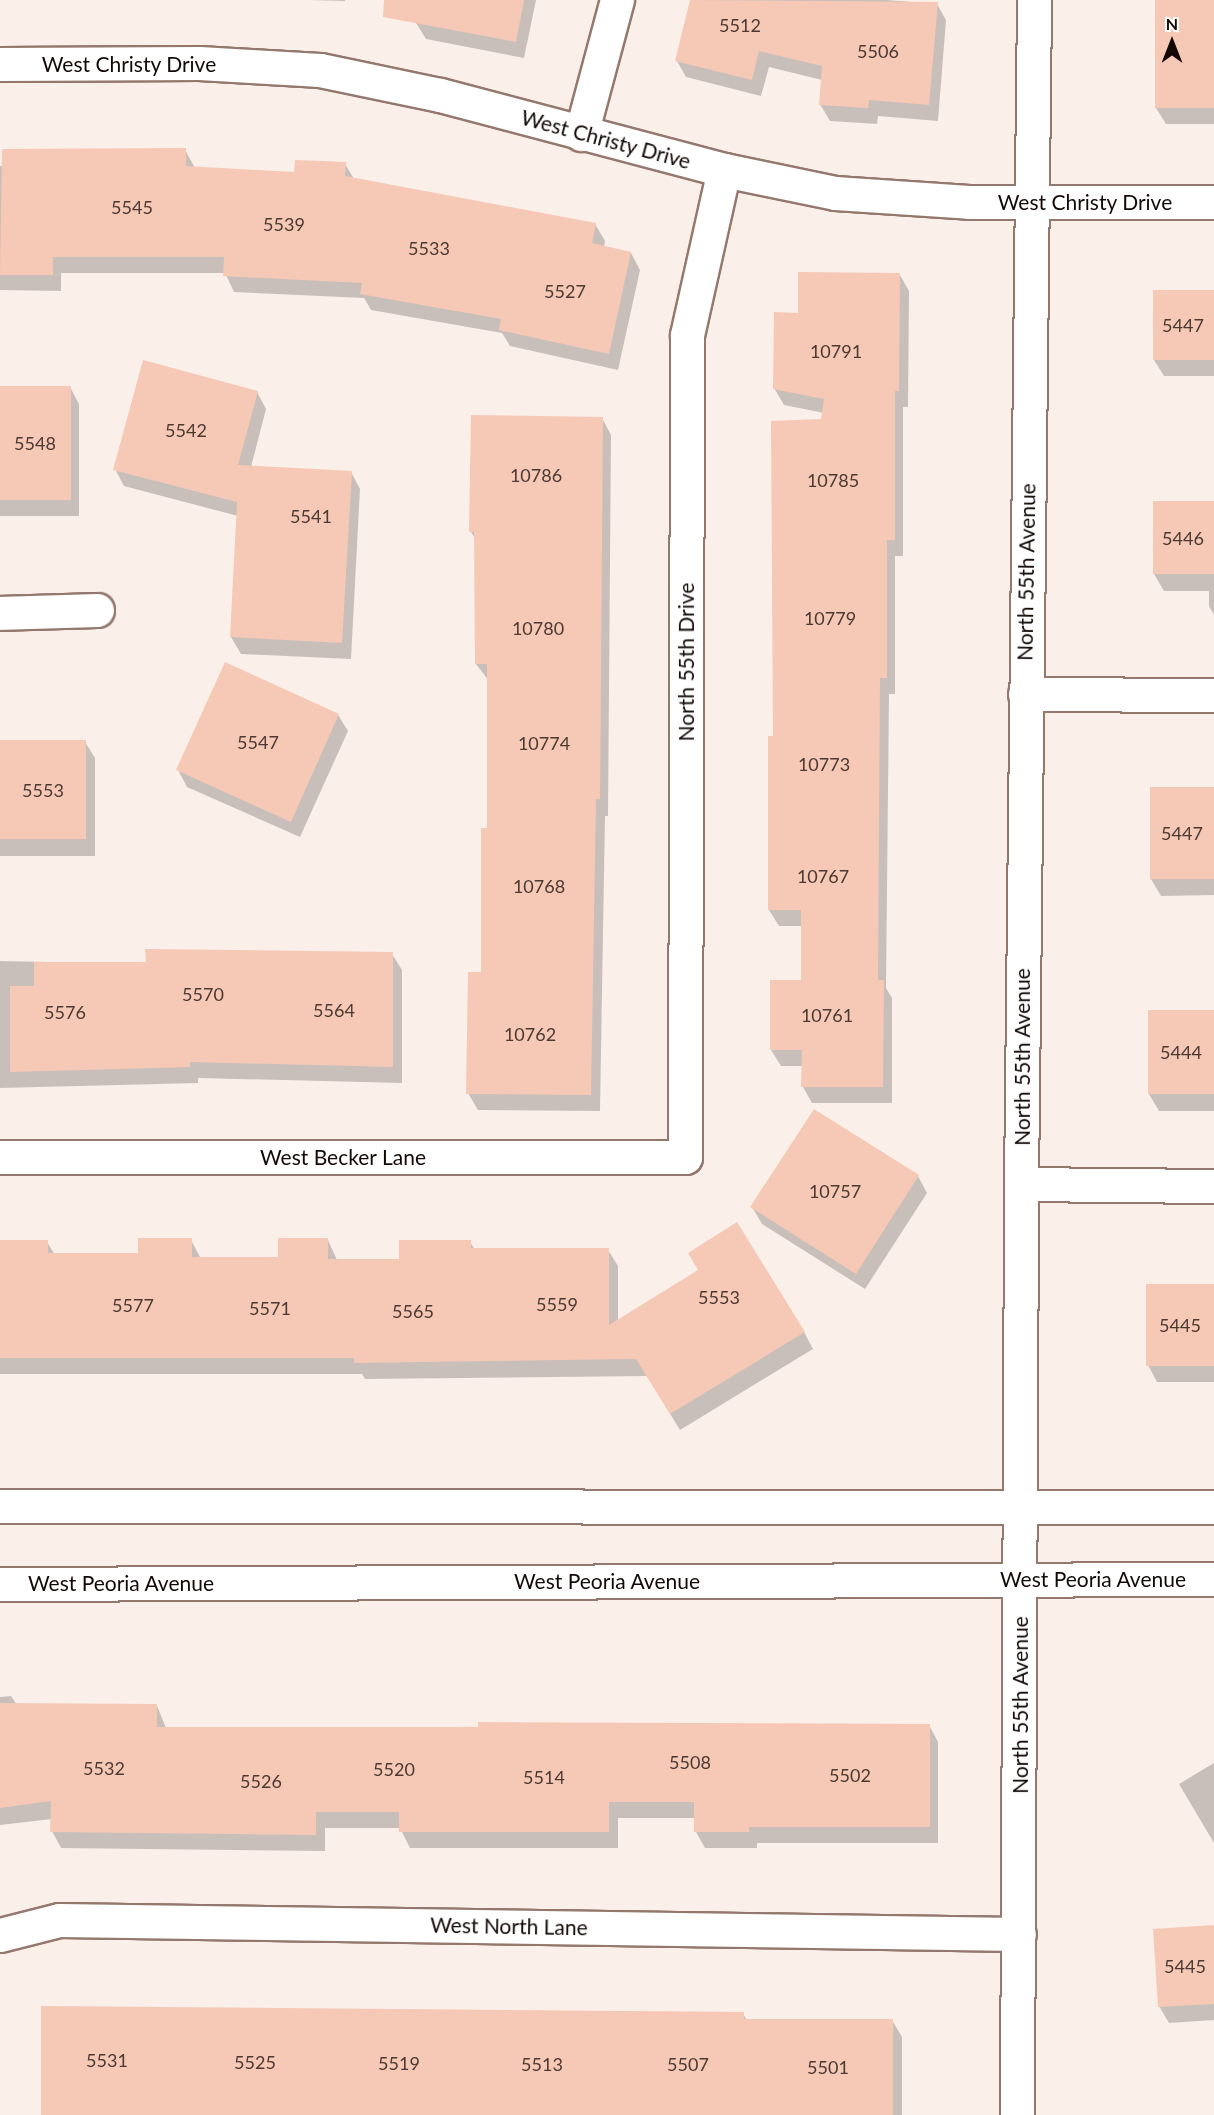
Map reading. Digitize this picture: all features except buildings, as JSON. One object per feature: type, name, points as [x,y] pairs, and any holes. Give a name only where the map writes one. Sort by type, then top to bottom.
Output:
[{"type":"street","points":[[581,134],[617,0]]},
{"type":"street","name":"North 55th Avenue","points":[[1017,2115],[1020,1579],[1018,1507],[1034,0]]},
{"type":"street","name":"West Christy Drive","points":[[0,64],[199,63],[320,70],[440,95],[724,170],[835,193],[946,201],[1214,202]]},
{"type":"street","name":"North 55th Drive","points":[[685,1157],[687,335],[724,170]]},
{"type":"street","points":[[0,613],[97,610]]},
{"type":"street","points":[[1025,694],[1214,695]]},
{"type":"street","name":"West Becker Lane","points":[[0,1157],[685,1157]]},
{"type":"street","points":[[1021,1184],[1214,1186]]},
{"type":"street","points":[[0,1506],[1214,1507]]},
{"type":"street","name":"West Peoria Avenue","points":[[0,1584],[1214,1579]]},
{"type":"street","name":"West North Lane","points":[[0,1935],[59,1920],[1019,1934]]}]
